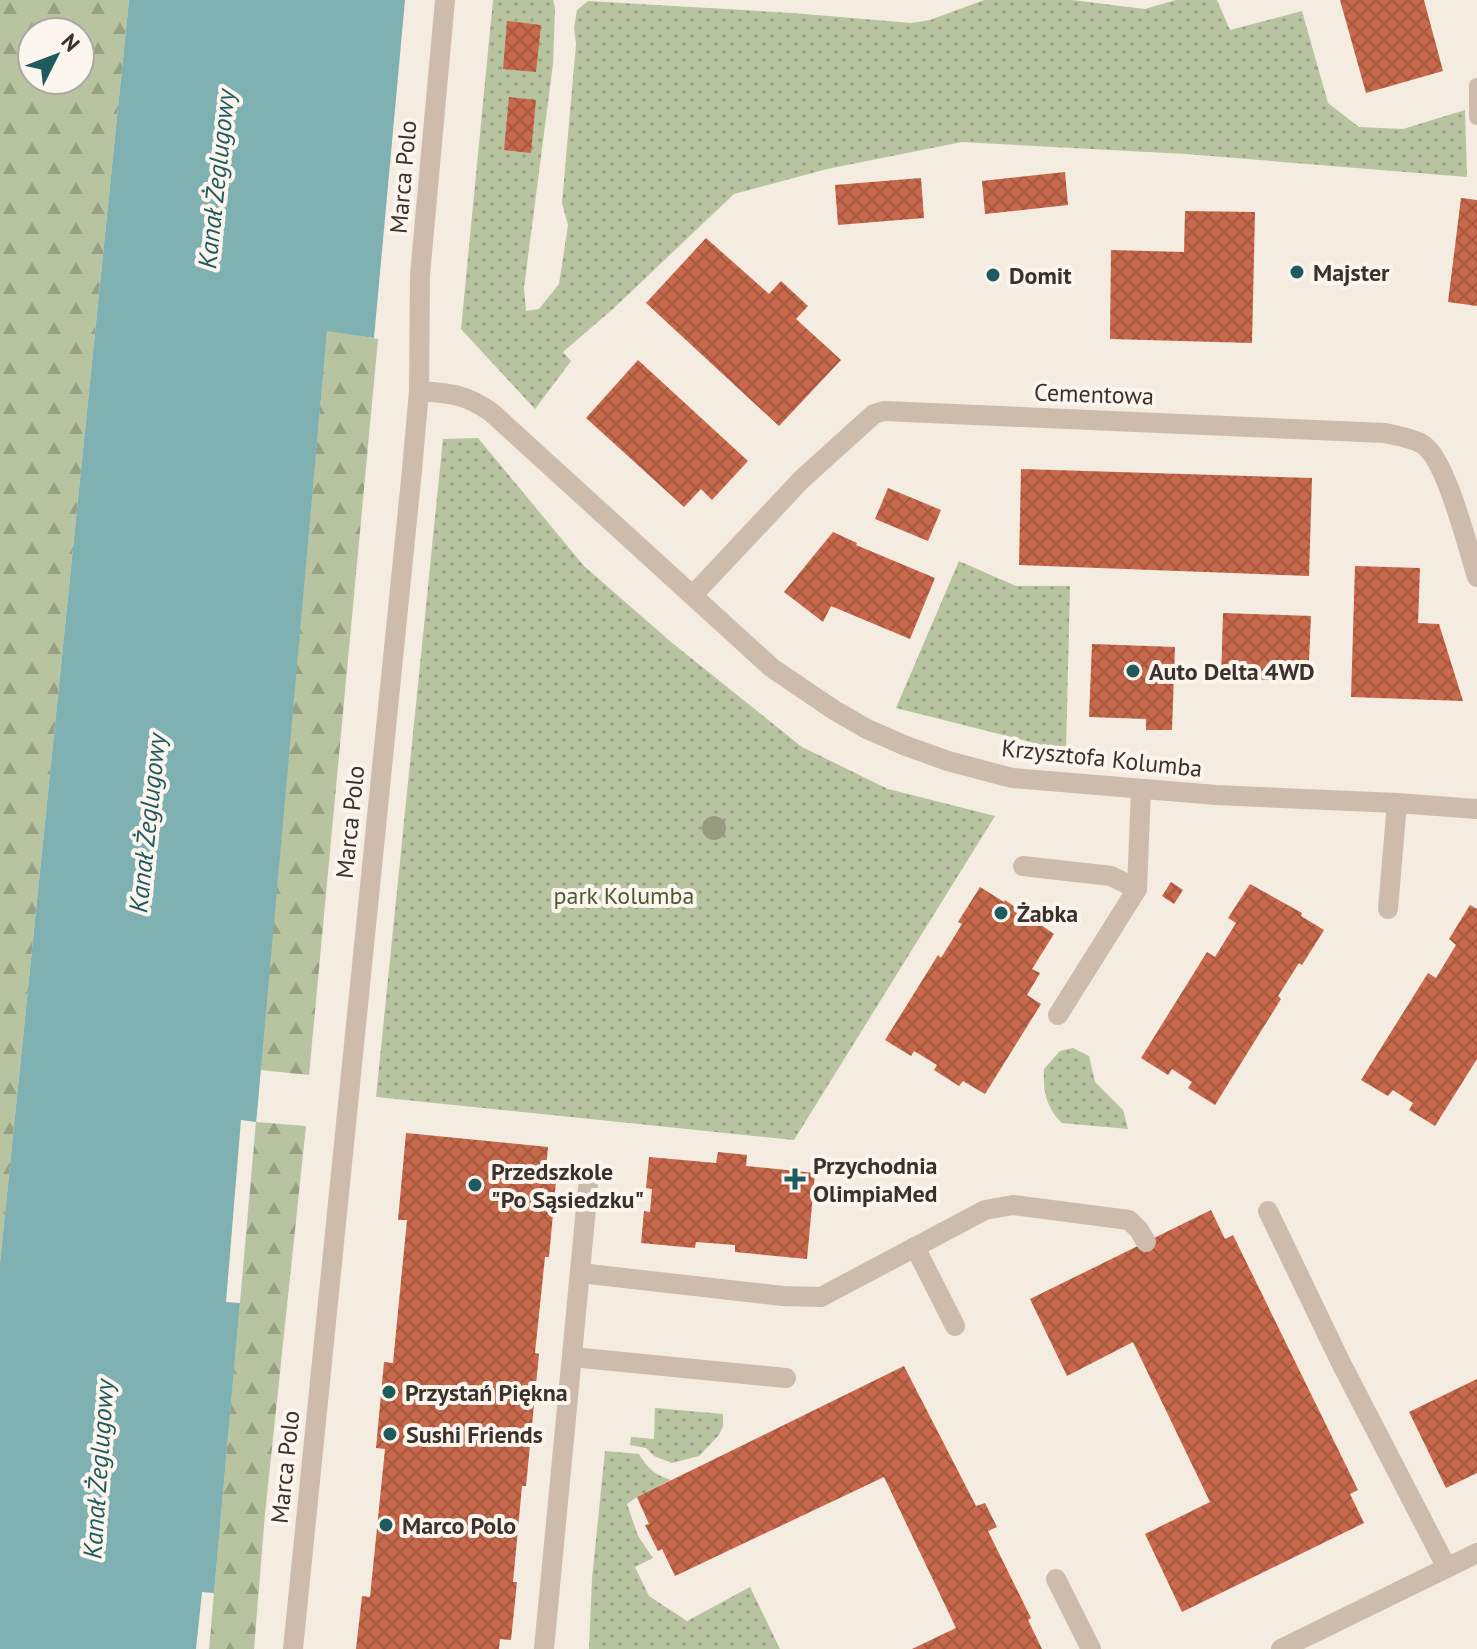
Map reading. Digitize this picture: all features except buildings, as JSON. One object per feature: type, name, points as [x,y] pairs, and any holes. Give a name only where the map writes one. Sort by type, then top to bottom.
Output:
[{"type":"street","name":"Marca Polo","points":[[293,1649],[419,391],[420,275],[445,0]]},
{"type":"street","name":"Krzysztofa Kolumba","points":[[419,391],[470,398],[491,412],[772,668],[834,710],[893,740],[948,761],[1012,778],[1141,790],[1477,809]]},
{"type":"street","name":"Cementowa","points":[[693,595],[801,480],[874,414],[884,411],[1385,433],[1424,444],[1440,466],[1477,577]]},
{"type":"street","points":[[1058,1015],[1137,889],[1141,790]]},
{"type":"street","points":[[1388,909],[1397,803]]},
{"type":"street","points":[[1023,866],[1111,876],[1137,889]]},
{"type":"street","points":[[544,1649],[588,1187]]},
{"type":"street","points":[[580,1273],[783,1296],[821,1297],[985,1210],[1013,1205],[1129,1220],[1146,1242]]},
{"type":"street","points":[[1268,1211],[1341,1363],[1447,1568]]},
{"type":"street","points":[[915,1247],[955,1326]]},
{"type":"street","points":[[572,1357],[786,1378]]},
{"type":"street","points":[[1281,1649],[1477,1553]]},
{"type":"street","points":[[1056,1579],[1091,1649]]},
{"type":"lane","points":[[1477,86],[1477,117]]},
{"type":"green space","points":[[0,0],[129,0],[0,1263]]},
{"type":"green space","points":[[493,0],[553,0],[555,8],[553,64],[524,288],[526,311],[539,309],[559,284],[568,225],[562,203],[576,44],[574,28],[577,10],[588,1],[911,23],[930,20],[984,0],[1072,0],[1145,9],[1176,0],[1217,0],[1230,30],[1302,11],[1328,103],[1359,127],[1403,129],[1465,110],[1467,177],[1186,154],[962,142],[827,169],[734,194],[563,352],[571,361],[535,409],[461,329]]},
{"type":"green space","points":[[327,330],[378,339],[309,1075],[260,1070]]},
{"type":"green space","name":"park Kolumba","points":[[478,438],[584,566],[671,642],[802,747],[888,789],[995,816],[794,1140],[376,1097],[443,439]]},
{"type":"green space","points":[[959,561],[1016,586],[1070,586],[1066,751],[896,708]]},
{"type":"green space","points":[[1073,1048],[1089,1056],[1095,1082],[1123,1110],[1128,1129],[1062,1123],[1052,1111],[1045,1092],[1044,1069],[1060,1051]]},
{"type":"green space","points":[[256,1122],[306,1126],[265,1514],[254,1649],[209,1649]]},
{"type":"green space","points":[[655,1408],[723,1414],[723,1426],[719,1435],[699,1456],[672,1463],[654,1456],[646,1448],[630,1445],[631,1437],[654,1439]]},
{"type":"green space","points":[[605,1451],[639,1454],[652,1470],[671,1480],[627,1504],[638,1536],[653,1558],[635,1567],[649,1596],[687,1621],[750,1587],[780,1649],[589,1649],[592,1579]]},
{"type":"water","name":"Kanał Żeglugowy","points":[[129,0],[405,0],[374,338],[327,331],[209,1649],[0,1649],[0,1263]]},
{"type":"pier","points":[[241,1120],[256,1122],[240,1303],[226,1302]]},
{"type":"pier","points":[[202,1592],[214,1593],[209,1649],[196,1649]]},
{"type":"place","name":"Majster","points":[[1297,272]]},
{"type":"place","name":"Domit","points":[[993,275]]},
{"type":"place","name":"Auto Delta 4WD","points":[[1133,671]]},
{"type":"place","name":"Żabka","points":[[1001,913]]},
{"type":"place","name":"Przychodnia OlimpiaMed","points":[[795,1179]]},
{"type":"place","name":"Przedszkole \"Po Sąsiedzku\"","points":[[475,1185]]},
{"type":"place","name":"Przystań Piękna","points":[[389,1392]]},
{"type":"place","name":"Sushi Friends","points":[[390,1434]]},
{"type":"place","name":"Marco Polo","points":[[386,1525]]}]
